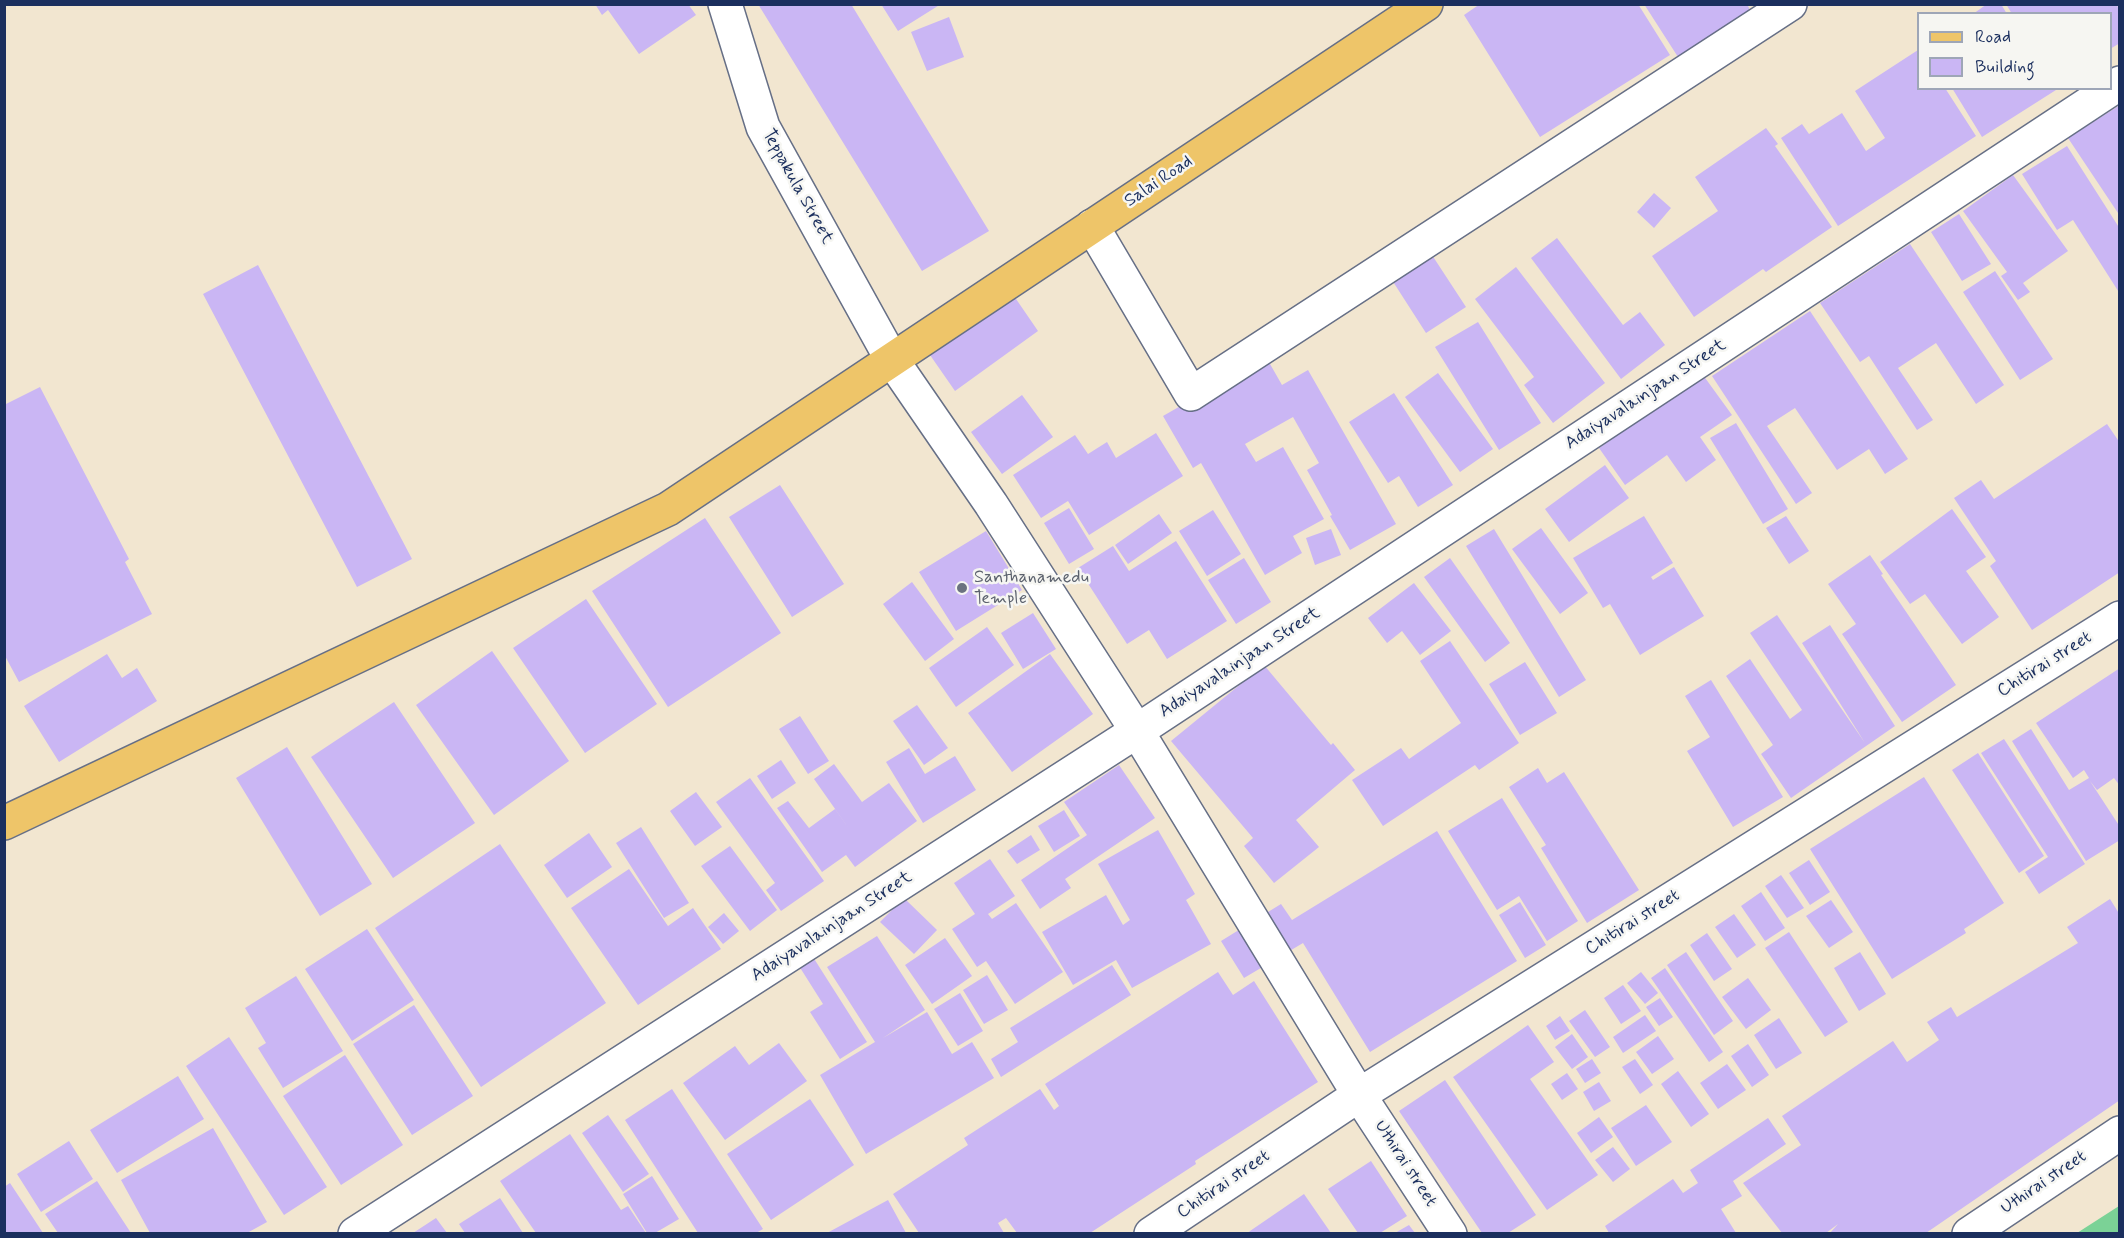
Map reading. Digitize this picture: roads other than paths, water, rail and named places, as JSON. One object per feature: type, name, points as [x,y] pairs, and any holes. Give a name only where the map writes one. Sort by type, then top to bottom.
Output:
[{"type":"main road","name":"Salai Road","points":[[4,823],[668,509],[1426,4]]},
{"type":"street","name":"Teppakula Street","points":[[725,4],[763,127],[892,360],[991,504],[1137,731]]},
{"type":"street","points":[[1092,226],[1191,394],[1790,4]]},
{"type":"street","name":"Adaiyavalainjaan Street","points":[[355,1233],[1137,731],[2109,90]]},
{"type":"street","name":"Chitirai street","points":[[1151,1233],[1359,1095],[2120,618]]},
{"type":"street","name":"Uthirai street","points":[[1137,731],[1359,1095],[1450,1233]]},
{"type":"street","name":"Uthirai street","points":[[1970,1233],[2120,1133]]},
{"type":"place","name":"Santhanamedu Temple","points":[[962,588]]}]
